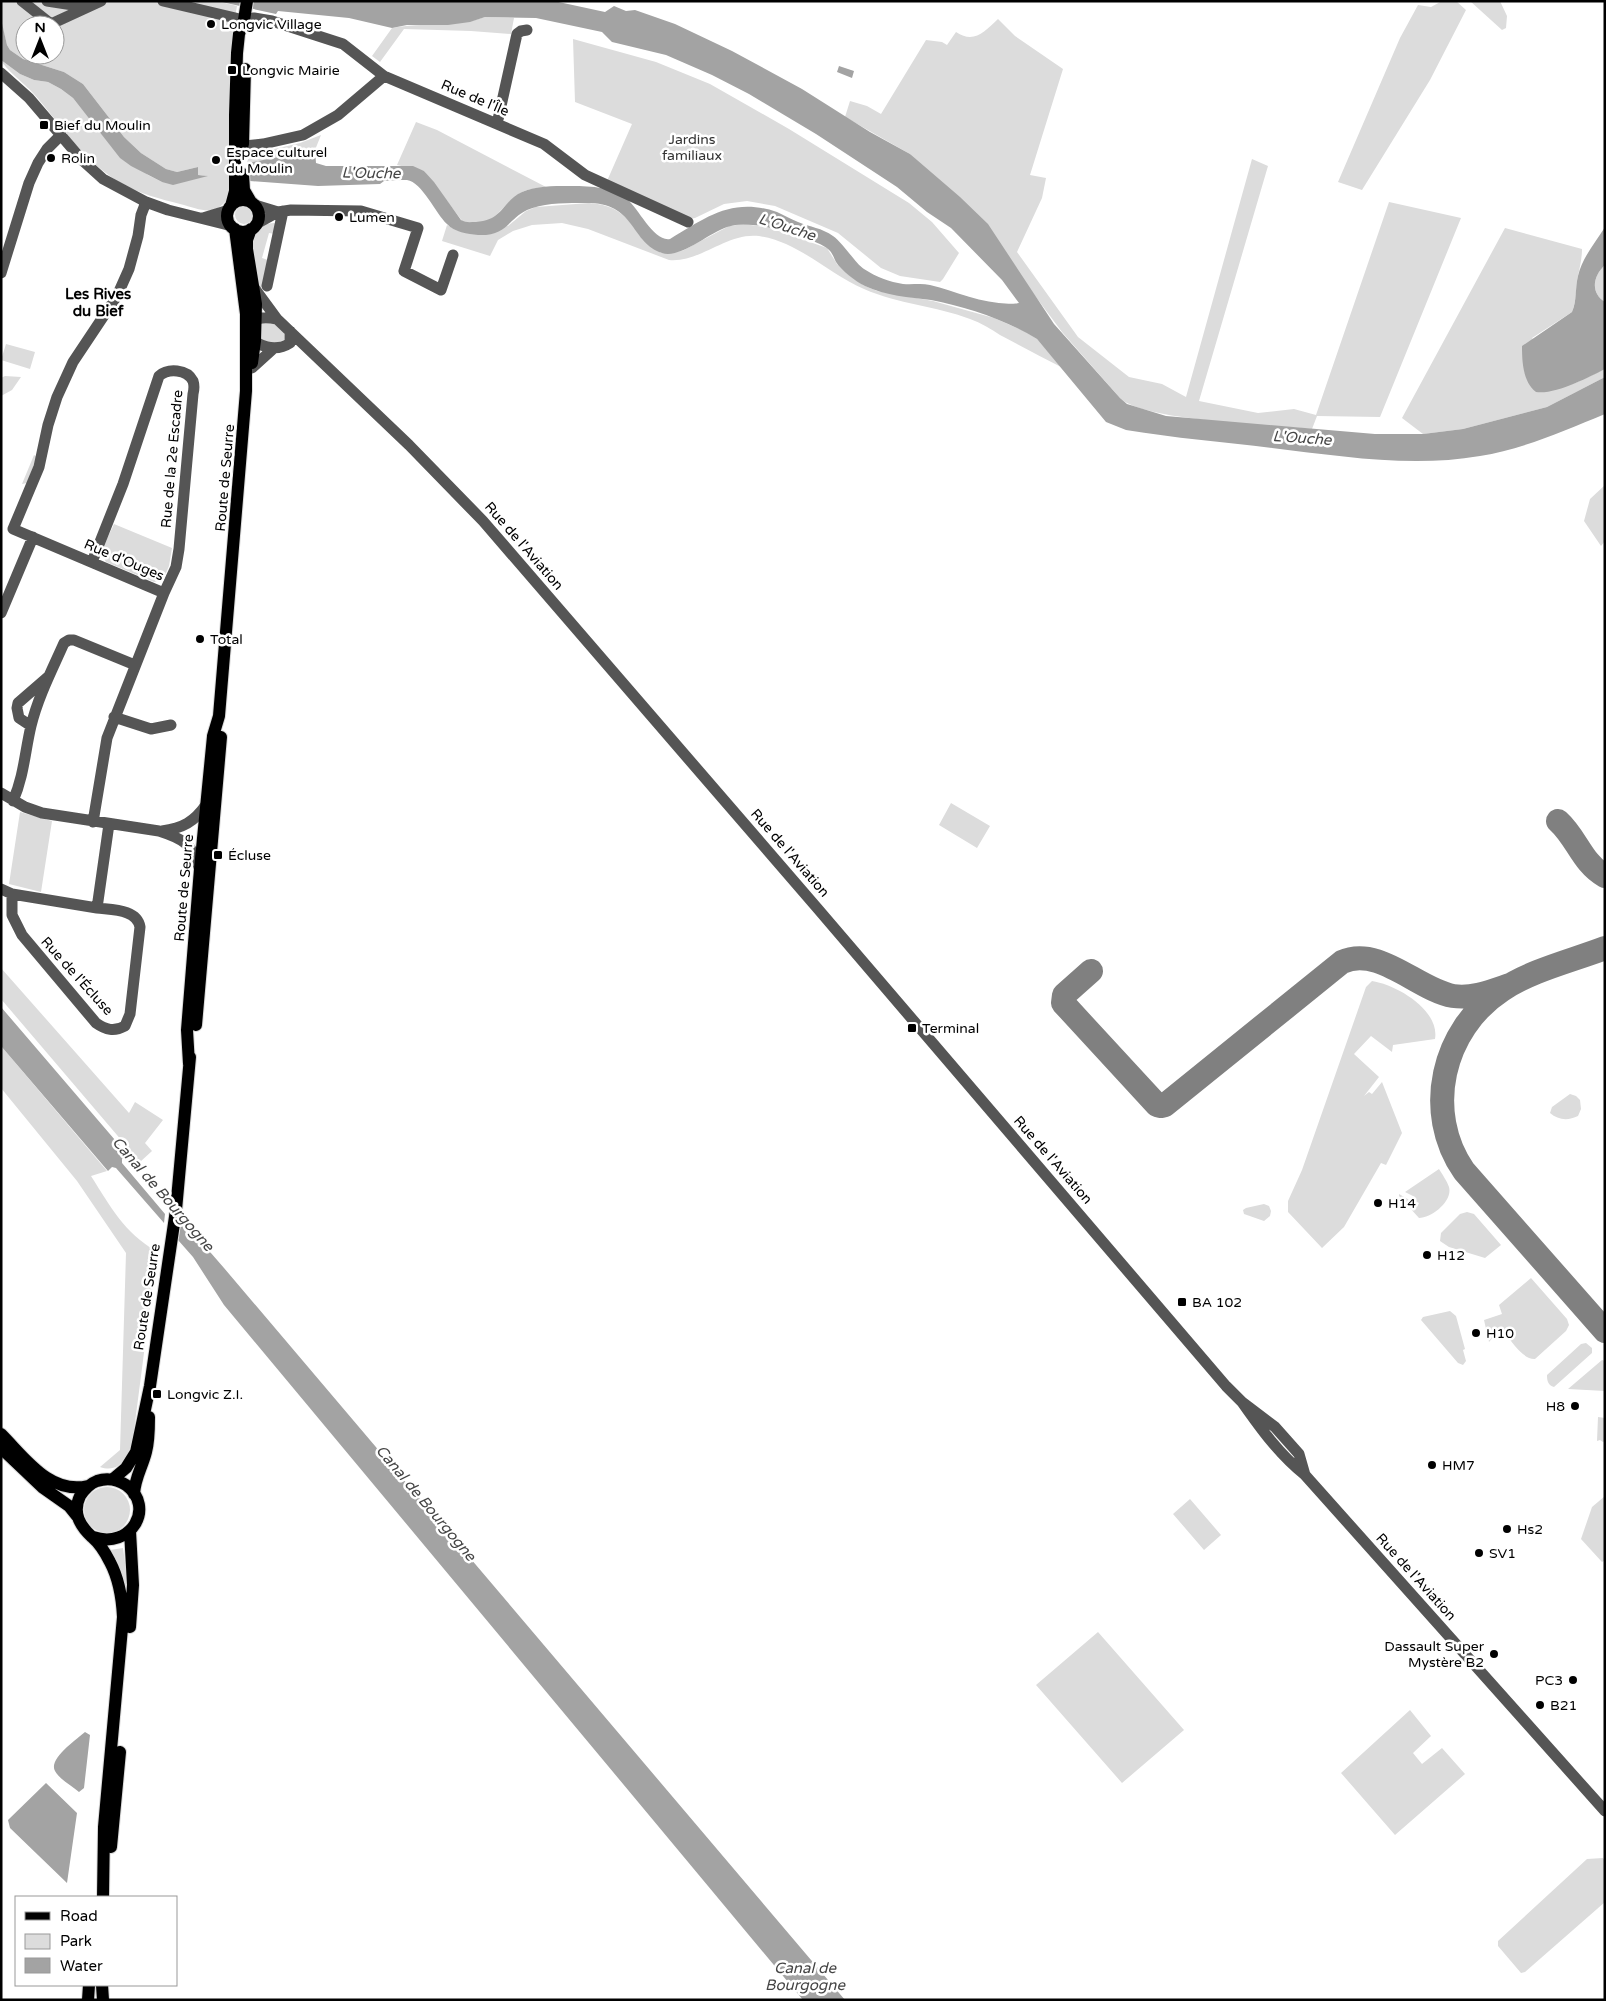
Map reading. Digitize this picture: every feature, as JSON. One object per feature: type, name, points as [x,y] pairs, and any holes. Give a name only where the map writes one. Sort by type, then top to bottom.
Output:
[{"type":"main road","points":[[247,1],[244,20],[246,34],[239,148],[239,191],[230,208],[228,219],[234,228],[244,289],[249,341]]},
{"type":"main road","points":[[234,228],[243,232],[254,226],[259,214],[253,203],[239,191]]},
{"type":"main road","points":[[230,208],[240,200],[253,203]]},
{"type":"main road","name":"Route de Seurre","points":[[189,1064],[187,1030],[200,869],[208,837],[206,806],[213,736],[219,716],[249,341],[256,318],[261,288],[247,249],[247,240],[254,226]]},
{"type":"main road","name":"Route de Seurre","points":[[246,392],[252,368],[249,341]]},
{"type":"main road","name":"Route de Seurre","points":[[113,1480],[126,1468],[136,1452],[150,1386],[162,1294],[175,1216],[189,1064],[194,1040],[208,837],[222,739],[219,716]]},
{"type":"main road","name":"Route de Seurre","points":[[134,1494],[137,1475],[148,1444],[150,1386]]},
{"type":"main road","points":[[1,1434],[52,1482],[70,1488],[88,1486],[100,1480],[113,1480],[125,1484],[134,1494],[138,1517],[130,1531],[122,1537],[112,1540],[102,1540],[93,1537]]},
{"type":"main road","points":[[1,1448],[42,1487],[69,1506],[77,1516],[80,1524],[93,1537],[109,1560],[120,1586],[122,1617],[104,1827],[104,1892]]},
{"type":"main road","points":[[77,1516],[78,1500],[88,1486]]},
{"type":"main road","points":[[104,1892],[114,1828],[132,1601],[130,1531]]},
{"type":"main road","points":[[88,2000],[89,1986]]},
{"type":"main road","points":[[102,1986],[103,2000]]},
{"type":"street","points":[[22,1],[51,24],[101,1]]},
{"type":"street","points":[[47,1],[86,7]]},
{"type":"street","name":"Rue de l'Île","points":[[163,1],[244,20],[254,18],[272,21],[343,44],[384,76],[544,144],[585,176],[688,222]]},
{"type":"street","points":[[497,124],[517,34],[521,30],[527,30]]},
{"type":"street","points":[[1,73],[29,98],[82,160],[103,179],[146,202],[234,228]]},
{"type":"street","points":[[239,148],[303,135],[321,126],[358,99],[384,76]]},
{"type":"street","points":[[1,273],[38,163],[47,149],[61,135]]},
{"type":"street","name":"Rue d'Ouges","points":[[93,822],[105,749],[114,717],[164,593],[13,529],[39,466],[48,425],[57,397],[73,362],[117,296],[129,269],[138,236],[141,215],[146,202]]},
{"type":"street","points":[[253,203],[281,212],[361,211],[418,228],[404,271],[441,290],[453,255]]},
{"type":"street","points":[[203,218],[230,208]]},
{"type":"street","points":[[254,226],[281,212]]},
{"type":"street","points":[[281,212],[261,288],[277,319],[290,331],[291,341],[286,346]]},
{"type":"street","points":[[256,318],[269,317],[277,319]]},
{"type":"street","name":"Rue de l'Aviation","points":[[290,331],[410,446],[483,521],[1226,1386],[1242,1402],[1282,1455],[1305,1474],[1605,1811]]},
{"type":"street","points":[[249,341],[273,349]]},
{"type":"street","points":[[252,368],[273,349],[286,346],[299,348],[313,354]]},
{"type":"street","name":"Rue de la 2e Escadre","points":[[92,562],[123,484],[159,376],[171,370],[188,375],[194,382],[194,394],[179,549],[176,566],[164,593]]},
{"type":"street","points":[[1,613],[33,537]]},
{"type":"street","points":[[13,801],[23,774],[31,726],[49,676],[64,643],[71,640],[135,665]]},
{"type":"street","points":[[31,726],[18,718],[16,708],[49,676]]},
{"type":"street","points":[[114,717],[151,729],[171,725]]},
{"type":"street","points":[[1,793],[13,801],[42,813],[159,831],[185,842],[197,857],[200,869]]},
{"type":"street","points":[[184,827],[198,816],[206,806]]},
{"type":"street","points":[[97,908],[110,824]]},
{"type":"street","points":[[159,831],[184,827],[192,828],[208,837]]},
{"type":"street","points":[[185,842],[208,837]]},
{"type":"street","name":"Rue de l'Écluse","points":[[7,892],[133,915],[138,920],[140,927],[130,1014],[125,1026],[114,1030],[102,1027],[96,1023],[25,940],[12,915],[7,892]]},
{"type":"green space","points":[[1,1],[217,1],[237,6],[233,29],[230,75],[231,192],[226,201],[215,209],[203,210],[130,188],[110,176],[85,155],[33,93],[7,68],[1,60],[20,74],[34,80],[48,82],[73,98],[112,147],[148,175],[162,182],[207,175],[198,175],[198,167],[177,172],[166,169],[141,153],[124,137],[83,84],[64,72],[42,65],[65,65],[65,15],[15,15],[15,53],[7,45],[2,25]]},
{"type":"green space","points":[[1442,1],[1456,1],[1466,10],[1430,80],[1362,190],[1338,182],[1400,38],[1418,5],[1431,7]]},
{"type":"green space","points":[[1470,1],[1500,1],[1507,16],[1506,28],[1502,30]]},
{"type":"green space","points":[[485,17],[514,18],[511,34],[404,29],[380,62],[372,56],[392,28],[462,23]]},
{"type":"green space","points":[[998,19],[1015,36],[1063,69],[1030,175],[1046,178],[1042,198],[1017,252],[1078,337],[1129,377],[1162,384],[1186,397],[1252,159],[1268,166],[1199,401],[1258,413],[1294,409],[1316,415],[1389,202],[1461,218],[1380,417],[1317,416],[1312,429],[1210,421],[1154,412],[1133,406],[1120,398],[1062,332],[1027,285],[910,154],[845,117],[850,101],[867,106],[881,114],[926,40],[942,42],[947,45],[956,32],[968,37],[974,37]]},
{"type":"green space","name":"Jardins familiaux","points":[[573,39],[656,62],[710,84],[789,129],[909,203],[932,222],[959,253],[940,282],[900,276],[881,268],[838,233],[775,206],[747,201],[724,204],[689,219],[607,181],[632,124],[575,102]]},
{"type":"green space","points":[[416,122],[437,130],[546,187],[530,189],[519,194],[494,217],[481,223],[463,222],[424,171],[397,165]]},
{"type":"green space","points":[[321,135],[315,150],[247,163],[249,155],[300,143]]},
{"type":"green space","points":[[589,203],[603,205],[622,214],[661,253],[682,251],[729,226],[744,224],[770,228],[827,248],[837,264],[849,275],[863,285],[877,291],[933,301],[994,318],[1024,331],[1037,339],[1061,367],[974,321],[864,289],[851,283],[801,251],[774,239],[759,236],[736,238],[703,253],[680,260],[669,260],[588,229],[562,223],[532,225],[513,231],[498,240],[490,256],[442,241],[447,225],[458,231],[508,226],[526,211],[536,207]]},
{"type":"green space","points":[[240,206],[248,206],[253,211],[251,222],[240,224],[235,219],[235,211]]},
{"type":"green space","points":[[264,224],[276,224],[275,234],[269,233],[262,258],[268,260],[262,287],[259,287],[250,241]]},
{"type":"green space","points":[[1505,228],[1582,249],[1572,312],[1532,338],[1573,384],[1605,369],[1605,377],[1547,407],[1463,429],[1423,434],[1402,418]]},
{"type":"green space","points":[[1605,265],[1605,302],[1597,294],[1595,284],[1598,274]]},
{"type":"green space","points":[[268,321],[278,326],[284,332],[284,340],[275,343],[263,340],[260,336],[262,322]]},
{"type":"green space","points":[[6,344],[35,352],[30,369],[1,360]]},
{"type":"green space","points":[[5,376],[21,377],[12,390],[1,396],[1,378]]},
{"type":"green space","points":[[34,455],[37,457],[27,483],[22,484]]},
{"type":"green space","points":[[1605,485],[1605,541],[1601,546],[1584,521],[1590,499]]},
{"type":"green space","points":[[114,524],[172,548],[169,566],[163,580],[154,582],[106,562],[104,548]]},
{"type":"green space","points":[[951,803],[990,826],[977,848],[939,825]]},
{"type":"green space","points":[[20,812],[52,821],[41,892],[9,884]]},
{"type":"green space","points":[[1,968],[129,1113],[135,1102],[163,1120],[145,1143],[152,1151],[140,1162],[1,999]]},
{"type":"green space","points":[[1372,981],[1382,983],[1404,993],[1424,1009],[1431,1018],[1435,1028],[1435,1039],[1393,1045],[1392,1052],[1371,1036],[1354,1054],[1379,1077],[1364,1096],[1369,1092],[1372,1094],[1382,1082],[1402,1133],[1386,1165],[1381,1163],[1344,1227],[1322,1248],[1288,1212],[1288,1201],[1302,1170],[1366,987]]},
{"type":"green space","points":[[1,1046],[107,1171],[91,1176],[119,1218],[135,1236],[157,1252],[133,1438],[123,1462],[113,1468],[100,1467],[120,1450],[126,1253],[77,1181],[1,1088]]},
{"type":"green space","points":[[1570,1094],[1580,1100],[1581,1109],[1578,1116],[1571,1119],[1563,1119],[1550,1113],[1552,1107]]},
{"type":"green space","points":[[1439,1169],[1449,1187],[1448,1198],[1435,1212],[1419,1218],[1399,1194],[1418,1205],[1419,1203],[1413,1200],[1415,1197],[1405,1192]]},
{"type":"green space","points":[[1264,1204],[1269,1206],[1271,1211],[1270,1216],[1264,1221],[1244,1214],[1243,1210],[1246,1208]]},
{"type":"green space","points":[[1467,1212],[1474,1214],[1501,1245],[1485,1258],[1449,1247],[1440,1241],[1441,1233],[1460,1214]]},
{"type":"green space","points":[[1531,1278],[1567,1319],[1569,1325],[1566,1331],[1535,1359],[1525,1356],[1501,1328],[1489,1342],[1484,1320],[1502,1314],[1499,1305]]},
{"type":"green space","points":[[1450,1311],[1456,1316],[1465,1349],[1463,1350],[1466,1361],[1463,1365],[1458,1363],[1421,1320],[1423,1317]]},
{"type":"green space","points":[[1586,1343],[1592,1348],[1592,1353],[1554,1387],[1550,1385],[1547,1375],[1581,1344]]},
{"type":"green space","points":[[1602,1360],[1605,1361],[1605,1391],[1568,1389]]},
{"type":"green space","points":[[1598,1417],[1605,1418],[1605,1441],[1603,1442],[1597,1441]]},
{"type":"green space","points":[[107,1487],[120,1491],[126,1497],[130,1510],[126,1523],[120,1529],[107,1533],[94,1529],[88,1523],[84,1510],[88,1497],[94,1491]]},
{"type":"green space","points":[[1605,1496],[1605,1560],[1602,1562],[1581,1539],[1592,1507]]},
{"type":"green space","points":[[1190,1499],[1221,1535],[1204,1550],[1173,1514]]},
{"type":"green space","points":[[123,1548],[127,1577],[127,1593],[110,1550]]},
{"type":"green space","points":[[1098,1632],[1184,1730],[1122,1783],[1036,1685]]},
{"type":"green space","points":[[1410,1710],[1431,1736],[1413,1753],[1422,1764],[1442,1748],[1465,1774],[1395,1835],[1341,1773]]},
{"type":"green space","points":[[1603,1858],[1605,1861],[1605,1902],[1525,1972],[1521,1973],[1498,1946],[1498,1941],[1587,1859]]},
{"type":"water","name":"L'Ouche","points":[[217,1],[554,1],[605,12],[614,6],[626,11],[635,10],[675,24],[732,51],[802,89],[870,132],[910,154],[988,224],[1054,324],[1120,398],[1127,404],[1166,416],[1375,434],[1423,434],[1463,429],[1547,407],[1605,377],[1605,414],[1543,439],[1512,449],[1480,456],[1428,461],[1350,457],[1126,430],[1106,422],[1037,339],[1025,332],[972,310],[931,300],[889,294],[865,286],[853,279],[842,269],[832,253],[823,245],[781,231],[753,225],[733,225],[686,249],[669,254],[652,248],[625,217],[617,210],[606,205],[576,203],[534,207],[520,214],[506,227],[495,233],[478,235],[461,232],[450,227],[418,186],[407,180],[384,181],[380,184],[318,186],[250,181],[246,178],[247,163],[315,150],[316,163],[326,166],[413,166],[424,171],[461,220],[465,222],[485,221],[492,218],[515,196],[533,189],[562,186],[599,188],[614,191],[627,199],[647,224],[664,239],[670,239],[708,217],[733,208],[761,208],[777,212],[795,221],[829,233],[861,266],[883,279],[903,284],[930,285],[985,301],[1008,304],[1019,303],[1002,280],[951,228],[927,212],[897,187],[816,134],[749,94],[666,55],[612,42],[602,32],[536,18],[485,17],[470,22],[448,25],[407,25],[392,28],[349,18],[278,11],[276,14]]},
{"type":"water","points":[[1,19],[7,45],[15,53],[15,65],[42,65],[64,72],[83,84],[124,137],[141,153],[166,169],[177,172],[198,167],[198,175],[208,176],[173,185],[162,182],[131,166],[120,158],[73,98],[48,82],[34,80],[20,74],[1,60]]},
{"type":"water","points":[[839,66],[854,71],[852,78],[837,72]]},
{"type":"water","points":[[1605,227],[1605,265],[1598,274],[1595,289],[1600,298],[1605,302],[1605,369],[1581,381],[1553,391],[1536,392],[1528,383],[1526,377],[1522,346],[1572,312],[1580,269]]},
{"type":"water","name":"Canal de Bourgogne","points":[[1,1007],[127,1154],[122,1159],[122,1163],[165,1214],[164,1223],[116,1168],[112,1167],[108,1171],[1,1046]]},
{"type":"water","name":"Canal de Bourgogne","points":[[184,1222],[845,2000],[803,2000],[224,1305],[193,1257],[178,1240],[181,1224]]},
{"type":"water","points":[[85,1732],[90,1735],[84,1788],[79,1792],[59,1777],[54,1766],[59,1755]]},
{"type":"water","points":[[46,1783],[77,1813],[67,1883],[10,1828],[8,1820]]},
{"type":"taxiway","points":[[1558,821],[1585,857],[1597,871],[1605,876]]},
{"type":"taxiway","points":[[1605,948],[1526,977],[1502,990],[1481,1007],[1465,1026],[1453,1049],[1445,1073],[1442,1098],[1444,1123],[1451,1148],[1464,1171],[1605,1331]]},
{"type":"taxiway","points":[[1091,971],[1064,995],[1063,1003],[1157,1105],[1161,1106],[1165,1105],[1342,962],[1356,958],[1370,959],[1398,970],[1440,992],[1460,997],[1489,992],[1510,985]]},
{"type":"place","name":"Longvic Village","points":[[211,24]]},
{"type":"place","name":"Longvic Mairie","points":[[232,70]]},
{"type":"place","name":"Bief du Moulin","points":[[44,125]]},
{"type":"place","name":"Rolin","points":[[51,158]]},
{"type":"place","name":"Espace culturel du Moulin","points":[[216,160]]},
{"type":"place","name":"Lumen","points":[[339,217]]},
{"type":"place","name":"Total","points":[[200,639]]},
{"type":"place","name":"Écluse","points":[[218,855]]},
{"type":"place","name":"Terminal","points":[[912,1028]]},
{"type":"place","name":"H14","points":[[1378,1203]]},
{"type":"place","name":"H12","points":[[1427,1255]]},
{"type":"place","name":"BA 102","points":[[1182,1302]]},
{"type":"place","name":"H10","points":[[1476,1333]]},
{"type":"place","name":"Longvic Z.I.","points":[[157,1394]]},
{"type":"place","name":"H8","points":[[1575,1406]]},
{"type":"place","name":"HM7","points":[[1432,1465]]},
{"type":"place","name":"Hs2","points":[[1507,1529]]},
{"type":"place","name":"SV1","points":[[1479,1553]]},
{"type":"place","name":"Dassault Super Mystère B2","points":[[1494,1654]]},
{"type":"place","name":"PC3","points":[[1573,1680]]},
{"type":"place","name":"B21","points":[[1540,1705]]},
{"type":"district","name":"Les Rives du Bief","points":[[98,302]]}]
